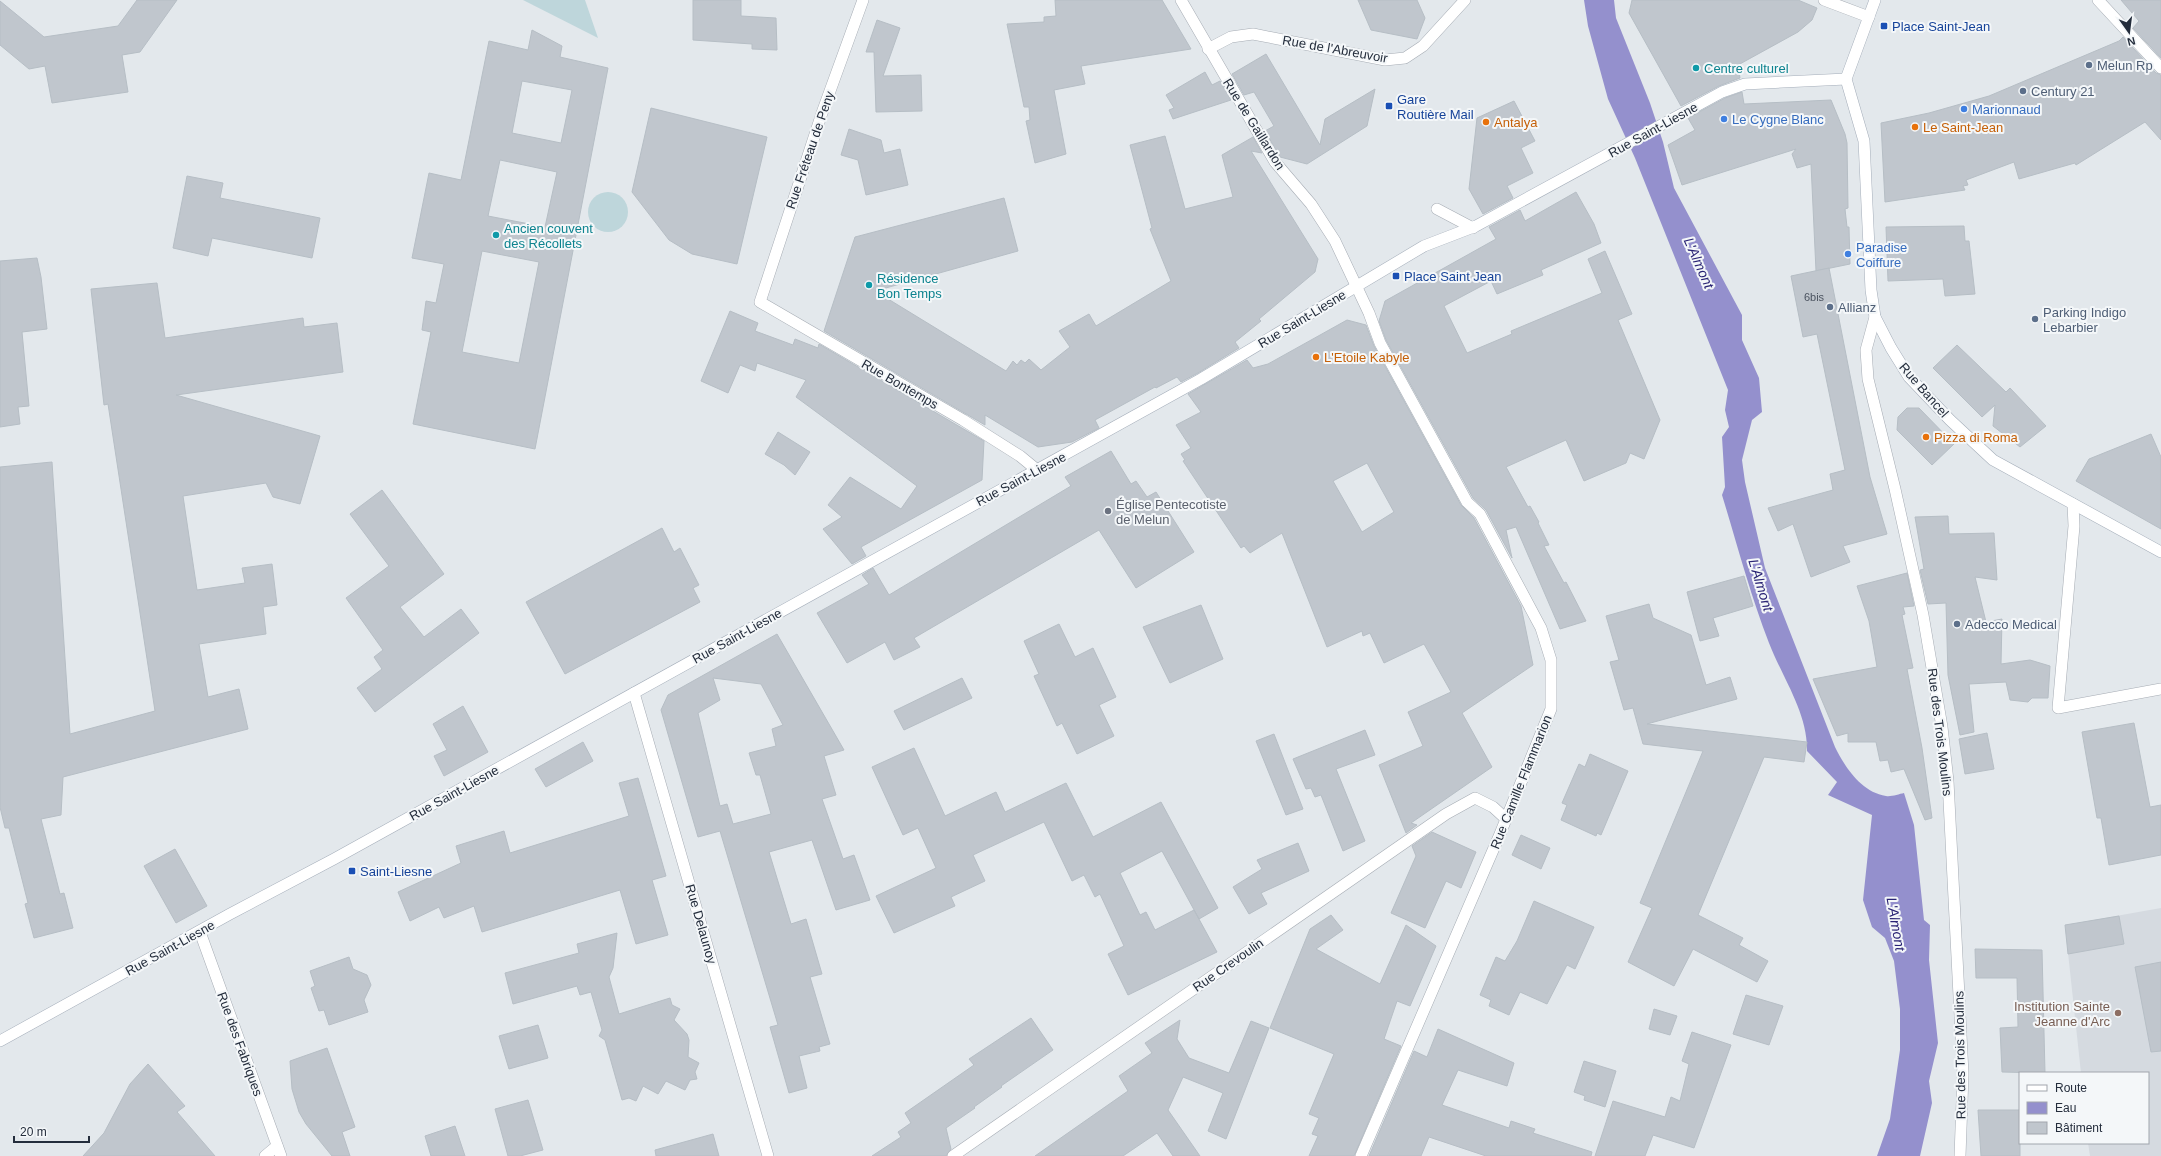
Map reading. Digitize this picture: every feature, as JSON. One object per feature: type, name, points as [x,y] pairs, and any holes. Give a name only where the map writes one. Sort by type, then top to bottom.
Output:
[{"type":"street","name":"Rue Fréteau de Peny","points":[[760,302],[822,113],[863,0]]},
{"type":"street","name":"Rue de Gaillardon","points":[[1181,0],[1208,49],[1275,162],[1312,204],[1335,241],[1356,286]]},
{"type":"street","name":"Rue de l'Abreuvoir","points":[[1208,49],[1231,37],[1254,34],[1385,60],[1405,58],[1423,46],[1465,0]]},
{"type":"street","points":[[1824,0],[1869,17]]},
{"type":"street","points":[[1846,79],[1875,0]]},
{"type":"street","points":[[2098,0],[2161,68]]},
{"type":"street","name":"Rue Saint-Liesne","points":[[0,1042],[230,914],[334,860],[1201,379],[1424,246],[1472,228],[1722,92],[1745,84],[1846,79]]},
{"type":"street","name":"Rue Bancel","points":[[1846,79],[1864,141],[1871,290],[1875,317],[1891,348],[1909,377],[1950,420],[1994,460],[2161,552]]},
{"type":"street","points":[[1437,209],[1472,228]]},
{"type":"street","name":"Rue Camille Flammarion","points":[[1356,286],[1380,343],[1467,502],[1480,514],[1541,628],[1551,660],[1550,709],[1361,1156]]},
{"type":"street","name":"Rue Bontemps","points":[[760,302],[963,420],[1020,456],[1036,470]]},
{"type":"street","name":"Rue des Trois Moulins","points":[[1875,317],[1866,350],[1868,379],[1923,615],[1942,727],[1948,781],[1963,1074],[1960,1156]]},
{"type":"street","points":[[2073,504],[2074,526],[2058,708],[2161,690]]},
{"type":"street","name":"Rue Delaunoy","points":[[634,693],[768,1156]]},
{"type":"street","name":"Rue Crevoulin","points":[[953,1156],[1446,814],[1475,798],[1493,807],[1505,818]]},
{"type":"street","name":"Rue des Fabriques","points":[[200,932],[279,1151]]},
{"type":"street","points":[[265,1156],[279,1151]]},
{"type":"shaded area","points":[[523,0],[585,0],[598,38]]},
{"type":"shaded area","points":[[608,192],[616,194],[622,198],[626,204],[628,212],[626,220],[622,226],[616,230],[608,232],[600,230],[594,226],[590,220],[588,212],[590,204],[594,198],[600,194]]},
{"type":"shaded area","name":"Institution Sainte Jeanne d'Arc","points":[[2161,908],[2161,1156],[2090,1156],[2088,1144],[2149,1144],[2149,1072],[2081,1072],[2065,925]]},
{"type":"water","name":"L'Almont","points":[[1584,0],[1614,0],[1616,18],[1650,103],[1663,142],[1674,188],[1742,315],[1742,340],[1759,378],[1762,412],[1752,420],[1742,460],[1745,482],[1765,568],[1835,747],[1855,778],[1869,789],[1877,794],[1886,796],[1904,793],[1914,825],[1924,920],[1930,925],[1929,960],[1938,1043],[1929,1081],[1932,1103],[1920,1156],[1877,1156],[1890,1119],[1900,1050],[1900,1009],[1894,961],[1885,938],[1872,927],[1863,900],[1872,815],[1828,795],[1837,782],[1807,751],[1806,737],[1799,709],[1774,656],[1762,625],[1722,495],[1725,487],[1722,437],[1729,427],[1725,410],[1728,390],[1635,158],[1608,99],[1588,26]]},
{"type":"building","points":[[137,0],[177,0],[140,52],[122,55],[128,92],[52,103],[45,66],[29,69],[0,45],[0,1],[44,37],[118,26]]},
{"type":"building","points":[[693,0],[741,0],[741,16],[776,18],[777,50],[752,49],[752,44],[693,40]]},
{"type":"building","points":[[1055,0],[1162,0],[1191,49],[1081,66],[1085,84],[1054,90],[1066,154],[1035,163],[1026,121],[1030,120],[1029,107],[1024,107],[1007,24],[1044,22],[1044,17],[1056,16]]},
{"type":"building","points":[[1358,0],[1417,0],[1425,18],[1417,39],[1371,30]]},
{"type":"building","name":"Centre culturel","points":[[1632,0],[1798,0],[1817,8],[1812,20],[1798,32],[1738,65],[1740,78],[1719,86],[1681,106],[1629,13]]},
{"type":"building","points":[[2121,0],[2161,0],[2161,58],[2133,28],[2139,21]]},
{"type":"building","points":[[877,20],[900,28],[883,76],[921,75],[922,111],[876,112],[874,52],[866,52]]},
{"type":"building","name":"Ancien couvent des Récollets","points":[[532,30],[562,46],[560,57],[608,68],[535,449],[413,424],[431,332],[422,330],[426,301],[436,303],[444,264],[412,258],[429,173],[461,180],[489,41],[528,50]],"holes":[[[522,81],[572,90],[561,143],[512,133]],[[500,160],[557,172],[545,227],[488,216]],[[482,251],[539,262],[519,363],[462,352]]]},
{"type":"building","points":[[2123,37],[2156,73],[2161,75],[2161,140],[2145,122],[2076,165],[2075,163],[2019,179],[2014,162],[1966,180],[1968,185],[1963,186],[1965,190],[1885,202],[1881,123],[1929,113],[1989,96],[2119,41]]},
{"type":"building","points":[[1266,54],[1320,145],[1325,119],[1375,89],[1367,126],[1307,164],[1280,157],[1265,131],[1274,126],[1254,92],[1244,95],[1232,74]]},
{"type":"building","points":[[1205,72],[1212,85],[1220,81],[1231,100],[1173,119],[1169,110],[1174,108],[1166,95]]},
{"type":"building","points":[[1742,92],[1744,104],[1831,100],[1845,134],[1847,143],[1848,208],[1845,209],[1847,227],[1849,227],[1850,264],[1816,271],[1811,164],[1797,168],[1792,154],[1796,149],[1682,185],[1668,145],[1695,130],[1688,118],[1725,98]]},
{"type":"building","points":[[1514,101],[1535,141],[1521,148],[1533,173],[1507,186],[1513,198],[1483,214],[1469,189],[1477,118]]},
{"type":"building","points":[[651,108],[767,137],[737,264],[692,254],[669,240],[632,192]]},
{"type":"building","points":[[849,129],[881,140],[884,153],[900,149],[908,185],[866,195],[858,160],[841,155]]},
{"type":"building","points":[[1165,136],[1185,209],[1233,197],[1222,155],[1253,137],[1262,153],[1251,151],[1318,259],[1315,272],[1259,319],[1261,321],[1235,342],[1239,348],[1198,373],[1181,382],[1177,377],[1156,388],[1155,387],[1095,420],[1099,428],[1072,442],[1038,447],[985,415],[985,425],[824,331],[855,237],[1004,198],[1018,251],[875,291],[1006,371],[1013,361],[1017,365],[1021,360],[1025,363],[1029,359],[1041,370],[1070,347],[1059,331],[1089,314],[1096,326],[1171,281],[1150,229],[1152,228],[1130,145]]},
{"type":"building","points":[[187,176],[223,183],[220,198],[320,218],[312,258],[212,238],[208,256],[173,248]]},
{"type":"building","points":[[1576,192],[1594,224],[1601,243],[1541,270],[1543,275],[1497,294],[1491,281],[1444,306],[1467,353],[1512,334],[1511,331],[1602,293],[1588,259],[1605,251],[1632,314],[1618,320],[1660,420],[1644,459],[1630,453],[1626,463],[1584,481],[1566,440],[1506,467],[1528,507],[1530,506],[1539,522],[1538,523],[1549,545],[1544,546],[1564,583],[1566,582],[1586,621],[1560,629],[1516,527],[1506,530],[1512,558],[1486,510],[1473,498],[1386,340],[1379,321],[1385,301],[1496,239],[1489,227],[1520,210],[1525,221]]},
{"type":"building","points":[[1964,226],[1965,241],[1969,241],[1975,294],[1945,296],[1943,279],[1888,281],[1886,227]]},
{"type":"building","points":[[37,258],[41,277],[47,329],[22,332],[29,406],[18,407],[20,424],[0,427],[0,261]]},
{"type":"building","points":[[1829,268],[1870,477],[1887,534],[1843,546],[1850,562],[1811,577],[1793,524],[1778,531],[1768,508],[1833,490],[1830,474],[1845,470],[1817,334],[1803,337],[1791,276]]},
{"type":"building","points":[[157,283],[165,338],[303,318],[304,327],[337,323],[343,372],[176,395],[320,436],[300,504],[273,497],[266,483],[183,496],[197,590],[245,583],[242,568],[272,564],[277,605],[263,607],[266,634],[199,644],[208,697],[239,689],[248,729],[63,777],[61,815],[41,819],[60,894],[64,893],[73,928],[34,938],[25,904],[28,903],[9,828],[5,828],[0,807],[0,467],[52,462],[70,734],[155,711],[108,404],[104,405],[91,289]]},
{"type":"building","points":[[730,311],[758,323],[755,331],[793,345],[795,339],[818,348],[819,344],[984,441],[982,480],[861,547],[866,556],[852,564],[823,529],[842,517],[828,505],[850,477],[901,509],[917,486],[796,397],[806,380],[757,363],[755,371],[740,365],[728,393],[701,381]]},
{"type":"building","points":[[1347,320],[1366,325],[1374,346],[1461,505],[1474,518],[1521,606],[1533,665],[1462,713],[1492,767],[1411,823],[1417,825],[1406,833],[1379,765],[1423,746],[1408,712],[1451,692],[1424,644],[1384,663],[1370,633],[1363,636],[1362,631],[1327,647],[1282,533],[1250,553],[1244,546],[1241,548],[1183,461],[1185,460],[1181,454],[1191,448],[1176,425],[1201,412],[1188,394],[1247,360],[1253,368],[1268,364]],"holes":[[[1367,463],[1394,512],[1362,532],[1333,481]]]},
{"type":"building","points":[[1957,345],[2006,392],[2010,388],[2046,426],[2020,447],[1993,426],[1995,405],[1982,417],[1933,368]]},
{"type":"building","name":"Pizza di Roma","points":[[1907,408],[1919,408],[1954,444],[1932,465],[1897,430],[1898,417]]},
{"type":"building","points":[[778,432],[810,452],[795,475],[784,465],[765,454]]},
{"type":"building","points":[[2151,434],[2161,457],[2161,529],[2076,481],[2089,459]]},
{"type":"building","points":[[1111,451],[1131,484],[1136,481],[1147,497],[1156,492],[1194,552],[1136,588],[1099,530],[914,638],[920,647],[894,660],[885,642],[847,663],[817,613],[869,584],[862,575],[873,568],[889,595],[1071,486],[1065,477]]},
{"type":"building","points":[[382,490],[444,574],[400,607],[424,637],[461,609],[479,633],[375,712],[357,688],[382,669],[374,657],[383,650],[346,598],[389,566],[350,514]]},
{"type":"building","points":[[1948,516],[1949,534],[1994,533],[1997,580],[1975,577],[1986,622],[2002,619],[2001,664],[2030,660],[2050,666],[2048,698],[2032,698],[2028,702],[2010,700],[2006,682],[1969,684],[1974,732],[1960,735],[1948,675],[1946,603],[1928,604],[1920,570],[1924,569],[1915,517]]},
{"type":"building","points":[[662,528],[674,552],[680,548],[699,585],[693,588],[700,602],[565,674],[526,602]]},
{"type":"building","points":[[1907,573],[1914,606],[1903,607],[1905,614],[1902,615],[1913,668],[1907,669],[1922,748],[1932,818],[1925,820],[1904,769],[1891,772],[1888,760],[1880,761],[1876,742],[1848,742],[1848,733],[1837,736],[1813,679],[1877,667],[1869,621],[1857,586]]},
{"type":"building","points":[[1744,576],[1753,606],[1713,618],[1719,636],[1700,641],[1687,592]]},
{"type":"building","points":[[1649,604],[1653,618],[1691,635],[1706,685],[1730,677],[1737,699],[1647,724],[1807,742],[1804,762],[1764,757],[1698,915],[1743,938],[1739,945],[1768,961],[1757,982],[1693,949],[1674,986],[1628,962],[1652,908],[1640,903],[1703,751],[1643,744],[1633,708],[1624,710],[1610,662],[1619,660],[1606,616]]},
{"type":"building","points":[[1201,605],[1223,659],[1170,683],[1143,627]]},
{"type":"building","points":[[1059,624],[1075,657],[1093,648],[1116,697],[1099,705],[1114,736],[1077,754],[1062,723],[1057,726],[1034,676],[1039,674],[1024,641]]},
{"type":"building","points":[[777,634],[844,750],[824,756],[836,795],[822,799],[843,859],[854,855],[870,900],[836,910],[812,840],[769,852],[791,924],[806,919],[822,974],[810,977],[830,1044],[819,1047],[820,1051],[799,1056],[807,1088],[789,1093],[770,1027],[778,1025],[720,831],[698,837],[661,710],[668,695]],"holes":[[[713,678],[761,684],[783,725],[772,729],[776,746],[749,753],[756,775],[760,775],[771,814],[733,824],[727,804],[720,806],[698,713],[720,700]]]},
{"type":"building","points":[[962,678],[972,698],[904,730],[894,711]]},
{"type":"building","points":[[463,706],[488,752],[444,776],[434,756],[447,750],[433,724]]},
{"type":"building","points":[[2134,723],[2150,807],[2161,805],[2161,855],[2109,865],[2101,818],[2097,818],[2082,732]]},
{"type":"building","points":[[1365,730],[1375,755],[1336,769],[1365,841],[1343,851],[1321,795],[1315,797],[1311,788],[1306,789],[1293,759]]},
{"type":"building","points":[[1987,733],[1994,769],[1965,774],[1959,739]]},
{"type":"building","points":[[1274,734],[1303,809],[1286,815],[1256,741]]},
{"type":"building","points":[[583,742],[593,761],[546,787],[535,769]]},
{"type":"building","points":[[914,748],[945,816],[996,792],[1005,812],[1066,783],[1093,837],[1161,802],[1218,908],[1199,919],[1162,851],[1120,873],[1140,915],[1146,912],[1155,930],[1194,910],[1217,952],[1128,995],[1108,954],[1124,946],[1100,894],[1095,897],[1084,875],[1072,881],[1044,822],[973,855],[985,881],[951,897],[955,906],[894,933],[876,896],[936,868],[918,828],[903,835],[872,767]]},
{"type":"building","points":[[1590,754],[1628,771],[1601,835],[1597,833],[1596,836],[1561,820],[1567,805],[1562,803],[1579,764],[1585,767]]},
{"type":"building","points":[[638,778],[666,876],[652,880],[668,935],[636,944],[620,890],[482,932],[474,906],[444,918],[439,907],[410,921],[398,892],[461,863],[456,846],[504,831],[510,853],[629,816],[619,783]]},
{"type":"building","points":[[1432,832],[1476,852],[1461,888],[1446,881],[1425,928],[1391,913],[1416,856],[1412,846]]},
{"type":"building","points":[[1521,835],[1550,848],[1541,869],[1512,855]]},
{"type":"building","points":[[1298,843],[1309,871],[1261,893],[1267,904],[1249,914],[1233,887],[1262,869],[1257,860]]},
{"type":"building","points":[[175,849],[207,906],[176,923],[144,866]]},
{"type":"building","points":[[1534,901],[1594,927],[1575,969],[1567,965],[1547,1004],[1520,992],[1509,1015],[1489,1006],[1491,1000],[1480,995],[1496,957],[1505,961],[1517,941]]},
{"type":"building","points":[[1331,915],[1343,930],[1316,949],[1380,984],[1406,925],[1436,946],[1410,1006],[1397,1001],[1384,1039],[1401,1046],[1354,1156],[1309,1156],[1318,1136],[1312,1134],[1319,1118],[1309,1114],[1334,1054],[1270,1028],[1310,929]]},
{"type":"building","points":[[2119,916],[2124,944],[2068,954],[2065,925]]},
{"type":"building","points":[[617,933],[613,968],[609,977],[619,1014],[670,998],[672,1005],[680,1009],[674,1020],[687,1034],[689,1040],[688,1057],[699,1063],[695,1072],[697,1079],[690,1080],[685,1090],[666,1081],[658,1094],[643,1086],[636,1101],[629,1098],[622,1100],[605,1040],[599,1036],[602,1030],[591,992],[580,995],[577,986],[513,1004],[505,973],[579,953],[577,944]]},
{"type":"building","points":[[1975,949],[2042,950],[2045,1072],[2002,1072],[2000,1028],[2018,1027],[2017,978],[1976,978]]},
{"type":"building","points":[[349,957],[353,969],[367,975],[371,985],[364,1000],[368,1012],[329,1025],[324,1010],[319,1011],[311,988],[315,986],[310,971]]},
{"type":"building","points":[[2161,962],[2161,1051],[2151,1052],[2135,967]]},
{"type":"building","points":[[1746,995],[1783,1006],[1769,1045],[1733,1034]]},
{"type":"building","points":[[1654,1009],[1677,1016],[1670,1035],[1649,1029]]},
{"type":"building","points":[[1031,1018],[1053,1050],[1001,1086],[1002,1087],[974,1107],[975,1108],[946,1128],[951,1149],[946,1156],[872,1156],[901,1137],[898,1132],[911,1123],[905,1113],[974,1065],[969,1059]]},
{"type":"building","points":[[1180,1020],[1177,1039],[1189,1058],[1229,1073],[1251,1021],[1269,1028],[1226,1139],[1208,1131],[1223,1093],[1183,1077],[1168,1110],[1200,1156],[1173,1156],[1157,1133],[1123,1156],[1035,1156],[1128,1091],[1119,1076],[1152,1053],[1145,1043]]},
{"type":"building","points":[[538,1025],[548,1058],[509,1069],[499,1036]]},
{"type":"building","points":[[1438,1029],[1514,1063],[1507,1086],[1458,1070],[1442,1105],[1509,1128],[1511,1121],[1535,1129],[1533,1133],[1592,1152],[1591,1156],[1486,1156],[1429,1137],[1421,1156],[1369,1156],[1414,1051],[1427,1057]]},
{"type":"building","points":[[1692,1032],[1731,1045],[1694,1148],[1653,1135],[1645,1156],[1595,1156],[1613,1101],[1665,1117],[1671,1097],[1680,1101],[1689,1064],[1682,1061]]},
{"type":"building","points":[[327,1048],[355,1127],[342,1132],[350,1156],[332,1156],[306,1124],[299,1112],[292,1089],[290,1061]]},
{"type":"building","points":[[1584,1061],[1616,1071],[1605,1107],[1584,1100],[1585,1096],[1574,1092]]},
{"type":"building","points":[[148,1064],[185,1106],[177,1112],[215,1156],[83,1156],[104,1133],[130,1084]]},
{"type":"building","points":[[528,1100],[543,1150],[520,1156],[508,1156],[495,1109]]},
{"type":"building","points":[[1978,1110],[2019,1110],[2020,1156],[1981,1156]]},
{"type":"building","points":[[455,1126],[465,1156],[431,1156],[425,1136]]},
{"type":"building","points":[[713,1134],[719,1156],[656,1156],[655,1150]]},
{"type":"place","name":"Place Saint-Jean","points":[[1884,26]]},
{"type":"place","name":"Melun Rp","points":[[2089,65]]},
{"type":"place","name":"Centre culturel","points":[[1696,68]]},
{"type":"place","name":"Century 21","points":[[2023,91]]},
{"type":"place","name":"Gare Routière Mail","points":[[1389,106]]},
{"type":"place","name":"Marionnaud","points":[[1964,109]]},
{"type":"place","name":"Le Cygne Blanc","points":[[1724,119]]},
{"type":"place","name":"Antalya","points":[[1486,122]]},
{"type":"place","name":"Le Saint-Jean","points":[[1915,127]]},
{"type":"place","name":"Ancien couvent des Récollets","points":[[496,235]]},
{"type":"place","name":"Paradise Coiffure","points":[[1848,254]]},
{"type":"place","name":"Place Saint Jean","points":[[1396,276]]},
{"type":"place","name":"Résidence Bon Temps","points":[[869,285]]},
{"type":"place","name":"Allianz","points":[[1830,307]]},
{"type":"place","name":"Parking Indigo Lebarbier","points":[[2035,319]]},
{"type":"place","name":"L'Etoile Kabyle","points":[[1316,357]]},
{"type":"place","name":"Pizza di Roma","points":[[1926,437]]},
{"type":"place","name":"Église Pentecotiste de Melun","points":[[1108,511]]},
{"type":"place","name":"Adecco Medical","points":[[1957,624]]},
{"type":"place","name":"Saint-Liesne","points":[[352,871]]},
{"type":"place","name":"Institution Sainte Jeanne d'Arc","points":[[2118,1013]]}]
